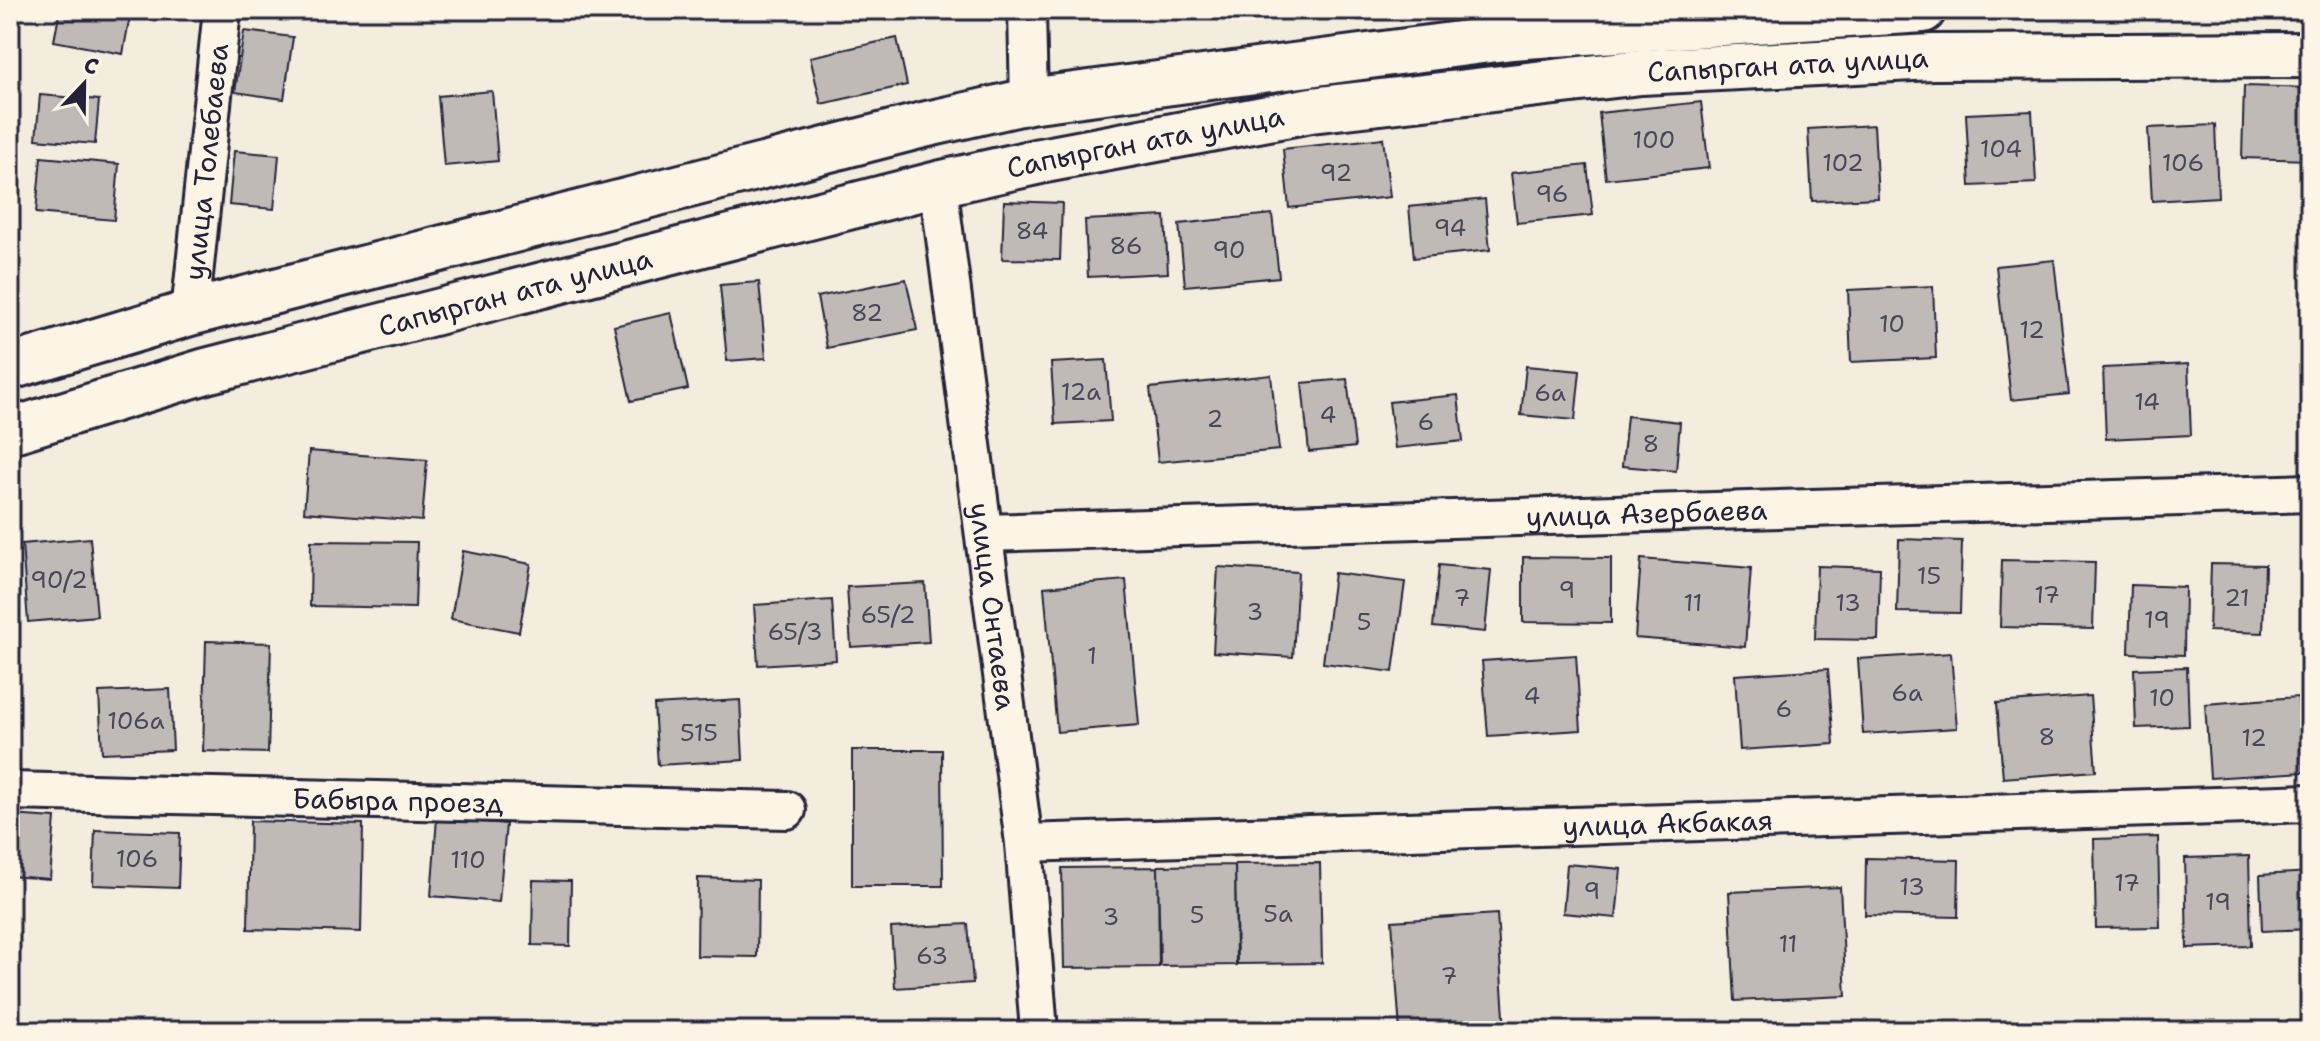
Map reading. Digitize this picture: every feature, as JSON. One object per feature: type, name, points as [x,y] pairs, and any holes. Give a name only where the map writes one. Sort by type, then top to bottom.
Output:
[{"type":"main road","name":"Сапырган ата улица","points":[[10,367],[190,313],[908,129],[1029,101],[1512,37],[1923,10]]},
{"type":"main road","name":"Сапырган ата улица","points":[[10,431],[206,371],[938,184],[1040,161],[1311,110],[1641,72],[1933,57],[2310,55]]},
{"type":"street","name":"улица Толебаева","points":[[190,313],[222,10]]},
{"type":"street","points":[[1027,10],[1029,101]]},
{"type":"street","name":"улица Онтаева","points":[[938,184],[1024,843],[1039,1031]]},
{"type":"street","name":"улица Азербаева","points":[[985,533],[2310,493]]},
{"type":"street","name":"Бабыра проезд","points":[[10,791],[787,810]]},
{"type":"street","name":"улица Акбакая","points":[[1024,843],[2310,803]]},
{"type":"building","points":[[60,10],[131,10],[123,54],[54,41]]},
{"type":"building","points":[[244,31],[293,37],[284,99],[235,92]]},
{"type":"building","points":[[897,38],[907,85],[821,104],[810,57]]},
{"type":"building","points":[[2244,86],[2310,88],[2310,160],[2242,158]]},
{"type":"building","points":[[492,91],[498,161],[444,166],[438,96]]},
{"type":"building","points":[[40,95],[99,100],[95,144],[36,139]]},
{"type":"building","points":[[1701,102],[1709,168],[1606,179],[1599,113]]},
{"type":"building","points":[[2032,111],[2036,183],[1970,186],[1966,114]]},
{"type":"building","points":[[1874,125],[1878,198],[1812,201],[1808,129]]},
{"type":"building","points":[[2215,125],[2218,197],[2152,201],[2148,128]]},
{"type":"building","points":[[1383,138],[1390,197],[1289,208],[1283,149]]},
{"type":"building","points":[[234,151],[279,155],[274,209],[229,205]]},
{"type":"building","points":[[41,157],[119,164],[114,220],[36,213]]},
{"type":"building","points":[[1587,165],[1593,215],[1517,223],[1511,173]]},
{"type":"building","points":[[1485,199],[1490,250],[1414,258],[1409,207]]},
{"type":"building","points":[[1004,201],[1062,203],[1060,260],[1002,259]]},
{"type":"building","points":[[1272,214],[1279,277],[1185,286],[1179,224]]},
{"type":"building","points":[[1165,216],[1168,273],[1088,277],[1085,220]]},
{"type":"building","points":[[2054,260],[2069,394],[2011,400],[1996,266]]},
{"type":"building","points":[[906,279],[917,330],[827,348],[817,297]]},
{"type":"building","points":[[759,282],[766,358],[727,361],[720,285]]},
{"type":"building","points":[[1933,286],[1936,358],[1851,362],[1848,290]]},
{"type":"building","points":[[671,313],[688,389],[631,401],[614,326]]},
{"type":"building","points":[[1106,360],[1111,421],[1055,424],[1051,363]]},
{"type":"building","points":[[2188,364],[2191,435],[2106,439],[2103,368]]},
{"type":"building","points":[[1526,366],[1580,371],[1575,420],[1521,415]]},
{"type":"building","points":[[1271,375],[1279,450],[1158,462],[1150,388]]},
{"type":"building","points":[[1347,379],[1355,447],[1309,452],[1302,383]]},
{"type":"building","points":[[1458,395],[1463,441],[1395,448],[1389,402]]},
{"type":"building","points":[[1627,416],[1680,422],[1676,471],[1622,466]]},
{"type":"building","points":[[309,451],[427,460],[422,521],[304,512]]},
{"type":"building","points":[[90,538],[97,616],[28,622],[22,544]]},
{"type":"building","points":[[1899,539],[1962,541],[1960,613],[1897,612]]},
{"type":"building","points":[[311,541],[417,542],[415,608],[310,606]]},
{"type":"building","points":[[463,551],[531,564],[519,632],[451,619]]},
{"type":"building","points":[[1523,557],[1611,558],[1611,623],[1523,622]]},
{"type":"building","points":[[1641,559],[1751,568],[1745,647],[1635,638]]},
{"type":"building","points":[[2002,560],[2095,562],[2093,629],[2000,627]]},
{"type":"building","points":[[2211,564],[2265,565],[2263,633],[2209,631]]},
{"type":"building","points":[[1439,565],[1491,570],[1485,632],[1433,627]]},
{"type":"building","points":[[1817,566],[1880,568],[1878,640],[1815,639]]},
{"type":"building","points":[[1218,567],[1298,572],[1293,657],[1213,652]]},
{"type":"building","points":[[1334,573],[1405,582],[1393,672],[1323,663]]},
{"type":"building","points":[[1126,580],[1139,725],[1057,732],[1044,587]]},
{"type":"building","points":[[925,583],[929,642],[851,647],[847,587]]},
{"type":"building","points":[[2131,585],[2185,587],[2184,655],[2129,653]]},
{"type":"building","points":[[832,600],[836,660],[758,665],[754,605]]},
{"type":"building","points":[[206,641],[271,643],[268,753],[203,751]]},
{"type":"building","points":[[1951,653],[1957,728],[1863,734],[1858,659]]},
{"type":"building","points":[[1576,655],[1581,730],[1488,736],[1482,661]]},
{"type":"building","points":[[2187,667],[2189,726],[2136,728],[2134,669]]},
{"type":"building","points":[[1828,669],[1834,744],[1740,750],[1735,675]]},
{"type":"building","points":[[170,689],[173,750],[102,753],[99,692]]},
{"type":"building","points":[[2090,696],[2096,771],[2003,778],[1997,703]]},
{"type":"building","points":[[2298,697],[2304,772],[2210,778],[2205,704]]},
{"type":"building","points":[[740,700],[743,760],[658,765],[654,705]]},
{"type":"building","points":[[852,750],[942,750],[943,886],[852,886]]},
{"type":"building","points":[[10,815],[55,818],[50,879],[10,876]]},
{"type":"building","points":[[437,818],[506,824],[499,902],[431,896]]},
{"type":"building","points":[[250,821],[363,824],[361,932],[248,929]]},
{"type":"building","points":[[95,830],[180,833],[178,888],[93,885]]},
{"type":"building","points":[[2158,837],[2160,927],[2096,928],[2094,839]]},
{"type":"building","points":[[2249,856],[2251,946],[2187,948],[2185,858]]},
{"type":"building","points":[[1866,858],[1959,860],[1958,917],[1865,915]]},
{"type":"building","points":[[1320,863],[1322,963],[1237,964],[1235,864]]},
{"type":"building","points":[[1567,864],[1621,869],[1616,918],[1563,913]]},
{"type":"building","points":[[1235,865],[1236,965],[1160,966],[1158,866]]},
{"type":"building","points":[[1158,867],[1159,967],[1064,968],[1062,868]]},
{"type":"building","points":[[2310,872],[2310,929],[2262,931],[2260,875]]},
{"type":"building","points":[[698,878],[758,880],[757,957],[697,956]]},
{"type":"building","points":[[533,880],[571,881],[570,946],[532,945]]},
{"type":"building","points":[[1840,887],[1846,996],[1735,1001],[1729,892]]},
{"type":"building","points":[[1497,914],[1505,1031],[1400,1031],[1392,921]]},
{"type":"building","points":[[968,924],[973,983],[895,988],[891,928]]}]
